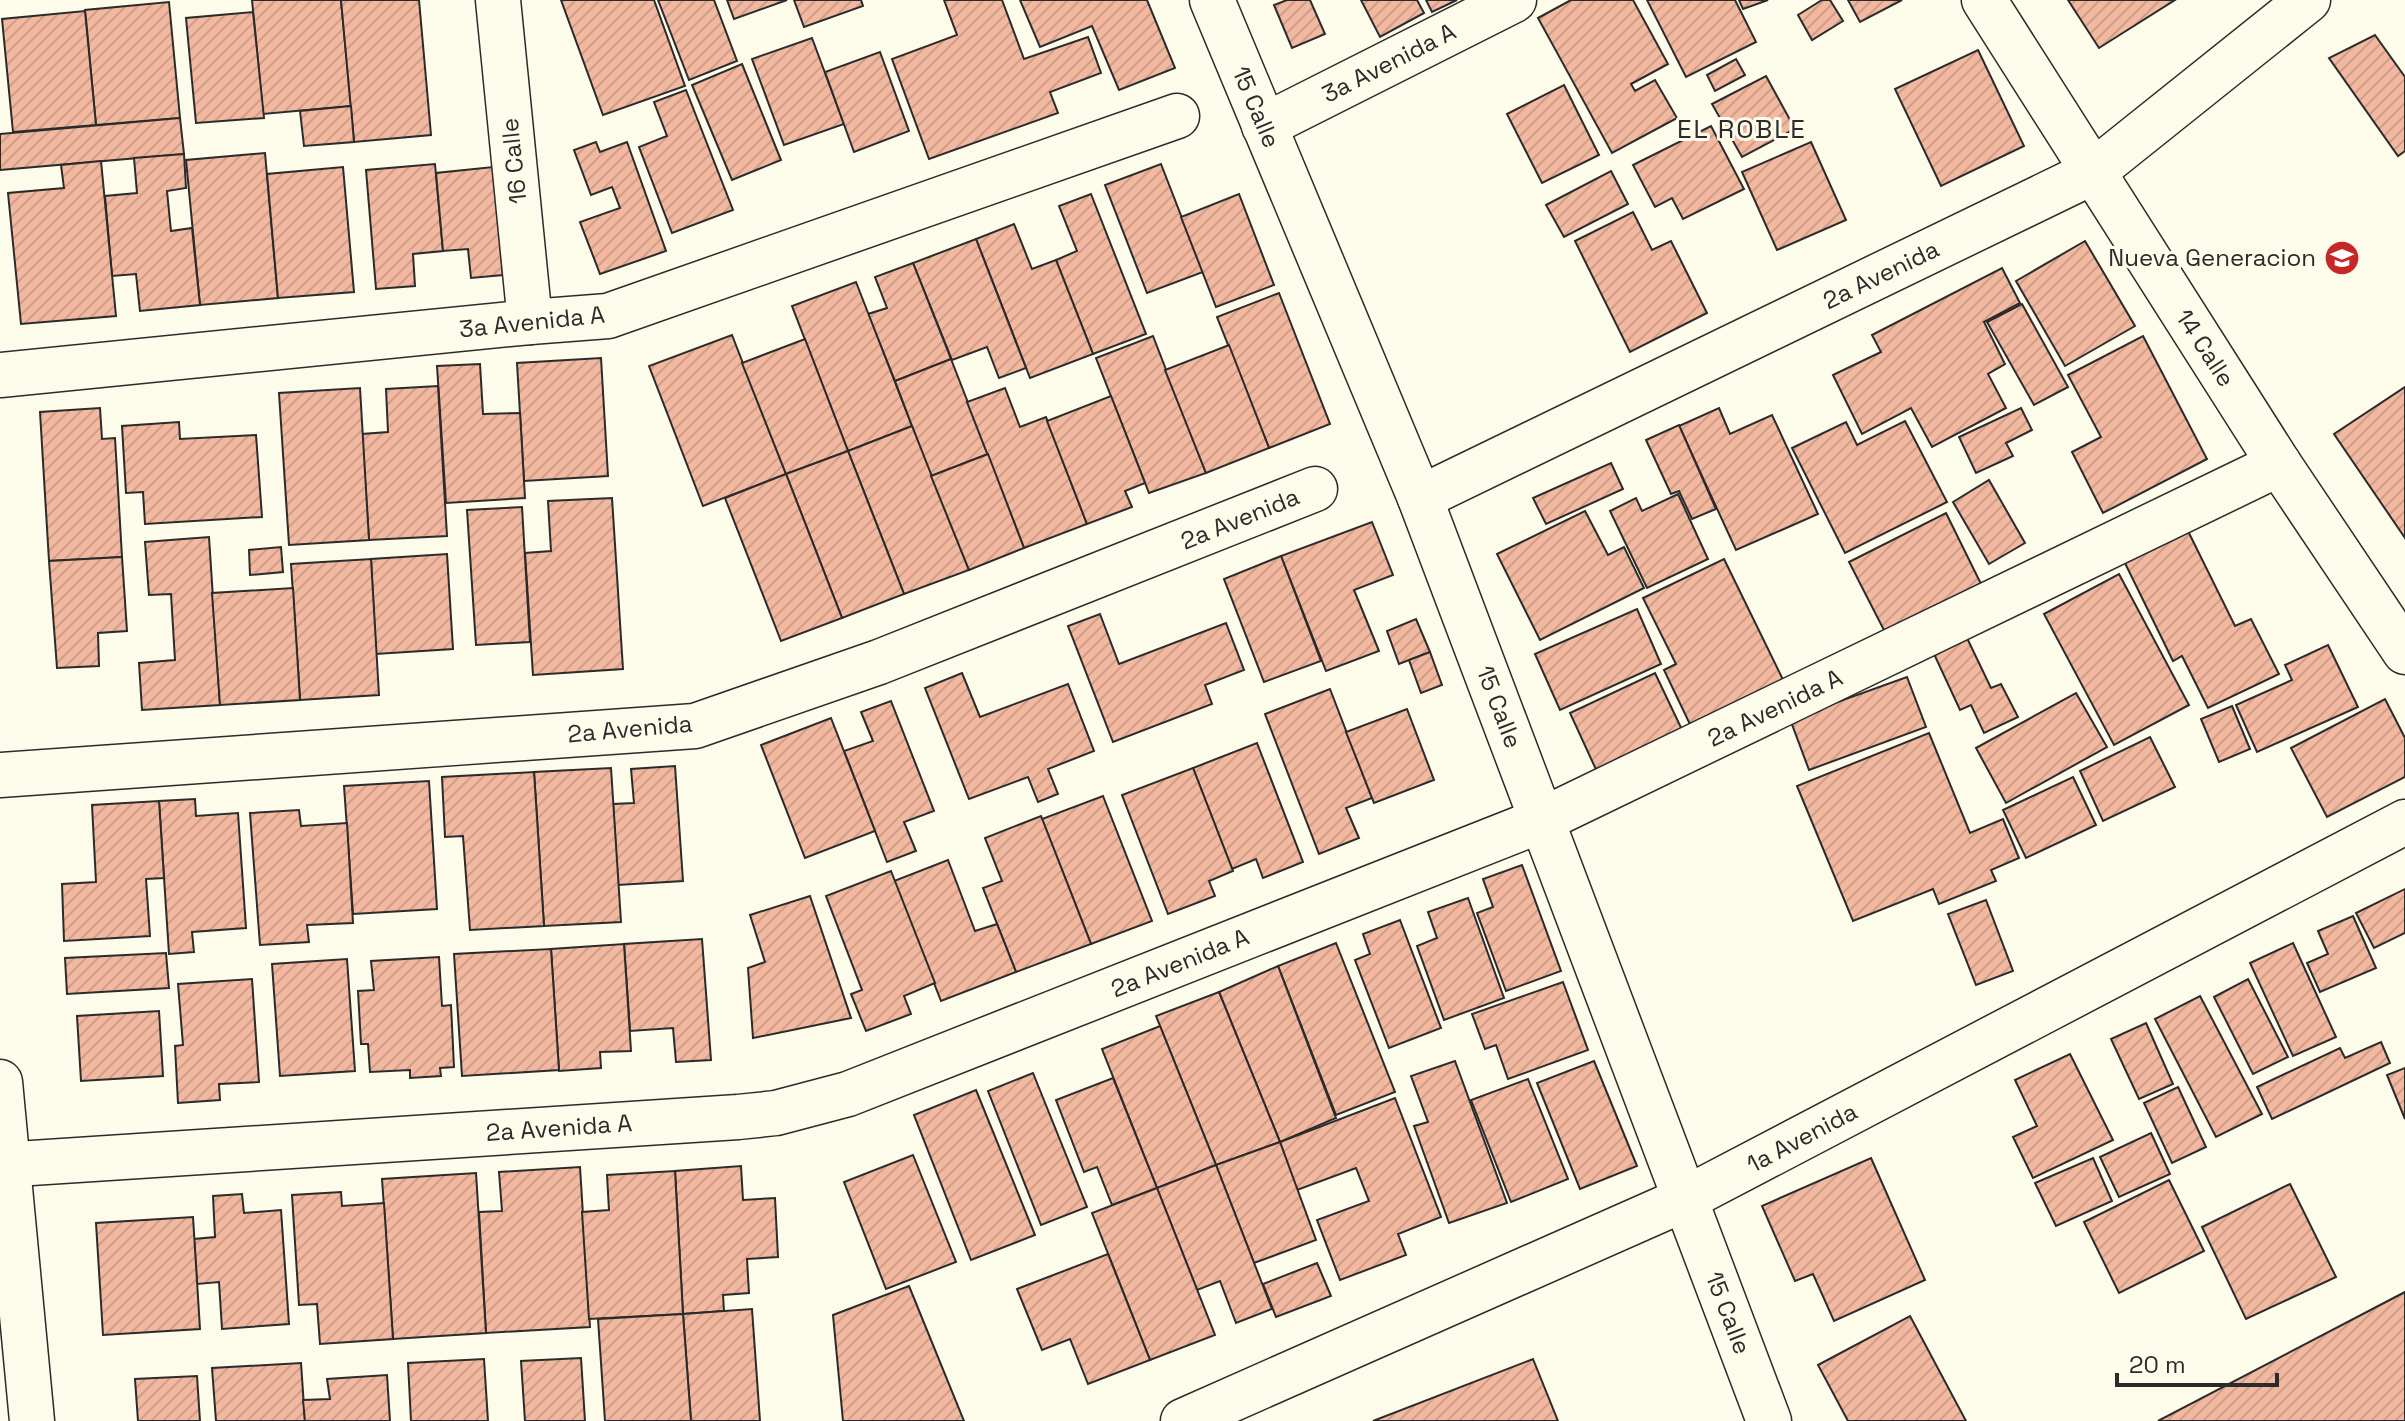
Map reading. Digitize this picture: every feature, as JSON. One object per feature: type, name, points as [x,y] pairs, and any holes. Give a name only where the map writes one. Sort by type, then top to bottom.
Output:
[{"type":"street","name":"16 Calle","points":[[498,0],[530,322]]},
{"type":"street","name":"15 Calle","points":[[1212,0],[1420,498],[1769,1421]]},
{"type":"street","name":"3a Avenida A","points":[[1264,126],[1514,0]]},
{"type":"street","name":"14 Calle","points":[[1984,0],[2279,464],[2405,652]]},
{"type":"street","name":"2a Avenida","points":[[1420,498],[2093,172],[2308,0]]},
{"type":"street","name":"3a Avenida A","points":[[0,375],[608,316],[1177,116]]},
{"type":"street","name":"2a Avenida A","points":[[3,1165],[776,1113],[848,1094],[1542,820],[2279,464]]},
{"type":"street","name":"2a Avenida","points":[[0,775],[695,726],[879,662],[1315,489]]},
{"type":"street","name":"1a Avenida","points":[[1183,1421],[1685,1199],[2405,822]]},
{"type":"street","points":[[0,1082],[3,1165],[32,1421]]},
{"type":"building","points":[[252,0],[341,0],[351,106],[263,114]]},
{"type":"building","points":[[341,0],[419,0],[431,135],[354,142]]},
{"type":"building","points":[[561,0],[654,0],[685,86],[603,115]]},
{"type":"building","points":[[658,0],[714,0],[737,61],[689,80]]},
{"type":"building","points":[[727,0],[787,0],[734,19]]},
{"type":"building","points":[[794,0],[861,0],[863,6],[804,27]]},
{"type":"building","points":[[944,0],[1002,0],[1024,59],[1088,37],[1101,73],[1050,92],[1058,113],[929,159],[892,59],[957,35]]},
{"type":"building","points":[[1020,0],[1147,0],[1175,68],[1119,90],[1092,26],[1040,47]]},
{"type":"building","points":[[1287,0],[1310,0],[1325,34],[1292,48],[1274,5]]},
{"type":"building","points":[[1361,0],[1417,0],[1424,13],[1380,37]]},
{"type":"building","points":[[1426,0],[1457,0],[1432,12]]},
{"type":"building","points":[[1571,0],[1633,0],[1668,64],[1631,84],[1635,91],[1655,80],[1677,118],[1612,153],[1538,18]]},
{"type":"building","points":[[1647,0],[1735,0],[1756,42],[1686,77]]},
{"type":"building","points":[[1739,0],[1768,0],[1743,9]]},
{"type":"building","points":[[1822,0],[1830,0],[1843,21],[1812,40],[1798,15]]},
{"type":"building","points":[[1848,0],[1902,0],[1860,22]]},
{"type":"building","points":[[2068,0],[2175,0],[2099,48]]},
{"type":"building","points":[[169,2],[180,118],[96,125],[85,10]]},
{"type":"building","points":[[85,11],[96,125],[13,132],[2,19]]},
{"type":"building","points":[[253,12],[264,118],[196,123],[186,18]]},
{"type":"building","points":[[2375,35],[2405,77],[2405,151],[2398,156],[2329,58]]},
{"type":"building","points":[[812,38],[844,124],[784,145],[752,59]]},
{"type":"building","points":[[1978,50],[2024,146],[1941,186],[1895,89]]},
{"type":"building","points":[[880,52],[909,131],[854,152],[825,72]]},
{"type":"building","points":[[1736,59],[1745,75],[1715,91],[1707,75]]},
{"type":"building","points":[[742,64],[781,160],[732,180],[692,85]]},
{"type":"building","points":[[1766,76],[1795,129],[1742,157],[1712,104]]},
{"type":"building","points":[[1564,85],[1599,155],[1542,183],[1507,114]]},
{"type":"building","points":[[686,90],[733,210],[672,233],[639,147],[667,136],[654,102]]},
{"type":"building","points":[[351,106],[354,142],[304,146],[300,111]]},
{"type":"building","points":[[180,118],[184,154],[0,170],[0,134]]},
{"type":"building","points":[[1711,126],[1744,189],[1683,219],[1672,198],[1655,207],[1633,165]]},
{"type":"building","points":[[596,142],[600,152],[627,142],[666,251],[600,274],[580,222],[620,208],[612,187],[591,195],[574,150]]},
{"type":"building","points":[[1811,142],[1846,220],[1777,250],[1742,172]]},
{"type":"building","points":[[265,153],[278,298],[200,305],[186,160]]},
{"type":"building","points":[[184,154],[186,188],[167,191],[171,231],[192,228],[200,305],[140,311],[136,274],[112,276],[105,196],[137,193],[134,158]]},
{"type":"building","points":[[101,161],[116,316],[21,324],[8,193],[64,188],[61,165]]},
{"type":"building","points":[[435,164],[443,251],[413,254],[415,286],[376,289],[366,170]]},
{"type":"building","points":[[1161,164],[1203,272],[1147,293],[1105,185]]},
{"type":"building","points":[[343,167],[354,292],[278,298],[267,174]]},
{"type":"building","points":[[493,167],[503,275],[471,278],[468,249],[443,251],[436,173]]},
{"type":"building","points":[[1611,171],[1628,204],[1564,237],[1546,205]]},
{"type":"building","points":[[1091,194],[1146,334],[1093,354],[1056,260],[1077,251],[1059,206]]},
{"type":"building","points":[[1239,194],[1274,285],[1216,307],[1181,217]]},
{"type":"building","points":[[1633,212],[1652,250],[1671,241],[1707,313],[1630,352],[1575,241]]},
{"type":"building","points":[[1014,224],[1032,269],[1056,260],[1093,354],[1030,378],[976,239]]},
{"type":"building","points":[[976,239],[1026,368],[999,378],[987,347],[952,360],[913,263]]},
{"type":"building","points":[[2085,241],[2135,326],[2065,366],[2016,281]]},
{"type":"building","points":[[913,263],[951,359],[895,381],[868,314],[887,308],[875,277]]},
{"type":"building","points":[[2002,268],[2020,303],[1984,322],[2005,364],[1988,374],[2006,408],[1932,447],[1911,408],[1862,434],[1833,375],[1881,352],[1872,335]]},
{"type":"building","points":[[856,282],[912,426],[848,451],[792,306]]},
{"type":"building","points":[[1279,293],[1330,424],[1269,448],[1217,317]]},
{"type":"building","points":[[2022,304],[2068,387],[2034,405],[1987,322]]},
{"type":"building","points":[[732,335],[786,474],[703,506],[649,366]]},
{"type":"building","points":[[1153,336],[1206,473],[1149,493],[1096,358]]},
{"type":"building","points":[[2143,336],[2207,459],[2103,513],[2072,452],[2101,437],[2068,375]]},
{"type":"building","points":[[805,339],[848,451],[786,474],[742,363]]},
{"type":"building","points":[[1229,345],[1269,448],[1206,473],[1165,370]]},
{"type":"building","points":[[601,358],[608,476],[524,481],[517,363]]},
{"type":"building","points":[[951,359],[988,454],[931,476],[895,381]]},
{"type":"building","points":[[480,364],[483,414],[520,413],[525,498],[446,503],[437,366]]},
{"type":"building","points":[[438,386],[447,536],[369,540],[362,434],[388,432],[386,389]]},
{"type":"building","points":[[2405,387],[2405,538],[2334,434]]},
{"type":"building","points":[[360,388],[369,540],[289,545],[279,393]]},
{"type":"building","points":[[1005,388],[1020,427],[1046,417],[1087,524],[1024,548],[967,402]]},
{"type":"building","points":[[1111,396],[1145,483],[1125,491],[1132,507],[1087,524],[1047,421]]},
{"type":"building","points":[[100,408],[102,439],[115,438],[122,557],[49,561],[40,412]]},
{"type":"building","points":[[1719,408],[1730,434],[1772,415],[1818,514],[1736,550],[1679,426]]},
{"type":"building","points":[[2021,408],[2032,430],[2006,443],[2013,456],[1976,473],[1959,437]]},
{"type":"building","points":[[1905,421],[1947,502],[1845,553],[1792,448],[1846,422],[1857,445]]},
{"type":"building","points":[[179,422],[180,439],[256,435],[262,517],[145,524],[143,492],[126,493],[122,426]]},
{"type":"building","points":[[1679,425],[1716,509],[1692,519],[1679,491],[1671,494],[1646,440]]},
{"type":"building","points":[[912,426],[969,570],[904,594],[848,451]]},
{"type":"building","points":[[848,451],[904,594],[842,618],[786,474]]},
{"type":"building","points":[[988,454],[1024,548],[969,570],[931,476]]},
{"type":"building","points":[[1611,463],[1623,489],[1546,524],[1533,498]]},
{"type":"building","points":[[786,474],[842,618],[781,641],[725,498]]},
{"type":"building","points":[[1989,480],[2025,543],[1989,564],[1953,502]]},
{"type":"building","points":[[1678,494],[1708,559],[1647,588],[1610,511],[1636,498],[1642,511]]},
{"type":"building","points":[[612,498],[623,669],[533,675],[525,553],[551,551],[548,501]]},
{"type":"building","points":[[522,507],[530,642],[476,645],[467,510]]},
{"type":"building","points":[[1585,511],[1608,555],[1624,547],[1644,588],[1540,640],[1497,554]]},
{"type":"building","points":[[1946,513],[1984,590],[1888,638],[1849,562]]},
{"type":"building","points":[[1372,522],[1393,575],[1354,590],[1379,651],[1326,671],[1281,556]]},
{"type":"building","points":[[2185,525],[2235,626],[2251,619],[2279,674],[2208,708],[2182,656],[2173,661],[2121,555]]},
{"type":"building","points":[[209,537],[220,705],[142,710],[139,663],[175,660],[171,594],[149,595],[145,542]]},
{"type":"building","points":[[281,547],[283,572],[250,575],[249,550]]},
{"type":"building","points":[[447,554],[453,649],[376,654],[371,559]]},
{"type":"building","points":[[1281,556],[1321,661],[1264,682],[1224,579]]},
{"type":"building","points":[[122,557],[127,631],[98,633],[99,666],[57,668],[49,561]]},
{"type":"building","points":[[371,559],[379,695],[300,700],[291,564]]},
{"type":"building","points":[[1724,559],[1789,692],[1696,737],[1664,670],[1676,664],[1643,598]]},
{"type":"building","points":[[2119,574],[2189,705],[2114,745],[2044,614]]},
{"type":"building","points":[[293,588],[300,700],[220,705],[212,593]]},
{"type":"building","points":[[1637,609],[1661,664],[1560,710],[1535,654]]},
{"type":"building","points":[[1100,614],[1119,664],[1226,623],[1244,670],[1205,685],[1212,704],[1113,742],[1068,626]]},
{"type":"building","points":[[1416,619],[1430,652],[1399,664],[1387,631]]},
{"type":"building","points":[[1967,638],[1991,688],[2001,684],[2018,717],[1984,733],[1971,705],[1960,710],[1934,654]]},
{"type":"building","points":[[2328,645],[2358,707],[2257,752],[2236,705],[2292,680],[2285,665]]},
{"type":"building","points":[[1430,652],[1442,685],[1421,693],[1409,660]]},
{"type":"building","points":[[962,673],[980,717],[1068,684],[1094,751],[1048,769],[1058,794],[1038,802],[1028,777],[969,799],[925,688]]},
{"type":"building","points":[[1655,673],[1685,736],[1599,776],[1570,713]]},
{"type":"building","points":[[1907,677],[1926,727],[1809,770],[1790,719]]},
{"type":"building","points":[[1330,689],[1372,798],[1346,808],[1359,838],[1319,854],[1265,714]]},
{"type":"building","points":[[2076,693],[2107,747],[2006,803],[1976,748]]},
{"type":"building","points":[[2385,699],[2405,738],[2405,777],[2327,817],[2291,748]]},
{"type":"building","points":[[891,701],[934,811],[904,822],[916,851],[887,862],[844,751],[873,741],[861,712]]},
{"type":"building","points":[[2232,706],[2250,749],[2219,762],[2201,719]]},
{"type":"building","points":[[1407,709],[1434,780],[1374,803],[1346,732]]},
{"type":"building","points":[[831,718],[875,831],[805,858],[761,745]]},
{"type":"building","points":[[1929,733],[1970,833],[2003,819],[2019,858],[1991,870],[1996,881],[1939,904],[1933,889],[1853,921],[1797,786]]},
{"type":"building","points":[[2150,737],[2175,787],[2103,821],[2080,771]]},
{"type":"building","points":[[1257,743],[1303,862],[1263,878],[1256,859],[1232,869],[1193,768]]},
{"type":"building","points":[[675,766],[683,881],[618,885],[613,804],[634,803],[631,769]]},
{"type":"building","points":[[611,768],[621,922],[544,926],[534,772]]},
{"type":"building","points":[[1193,768],[1233,871],[1209,881],[1215,896],[1168,914],[1122,795]]},
{"type":"building","points":[[534,772],[544,926],[470,930],[463,836],[445,837],[442,777]]},
{"type":"building","points":[[2073,777],[2096,825],[2026,858],[2003,810]]},
{"type":"building","points":[[429,781],[437,909],[353,914],[344,786]]},
{"type":"building","points":[[1103,796],[1152,921],[1091,944],[1042,819]]},
{"type":"building","points":[[195,799],[196,816],[238,813],[246,928],[192,932],[194,952],[169,954],[159,801]]},
{"type":"building","points":[[159,801],[164,878],[146,879],[150,936],[64,941],[62,884],[96,882],[92,805]]},
{"type":"building","points":[[299,810],[301,826],[347,823],[353,923],[307,925],[309,942],[260,945],[250,813]]},
{"type":"building","points":[[1041,816],[1091,944],[1016,972],[983,888],[1002,881],[985,838]]},
{"type":"building","points":[[948,860],[975,931],[997,924],[1016,972],[941,1001],[894,881]]},
{"type":"building","points":[[1522,865],[1561,971],[1506,991],[1477,913],[1493,907],[1483,879]]},
{"type":"building","points":[[891,871],[935,983],[904,996],[911,1014],[866,1031],[851,994],[862,990],[826,896]]},
{"type":"building","points":[[2405,889],[2405,933],[2374,948],[2356,913]]},
{"type":"building","points":[[810,896],[851,1018],[753,1038],[748,968],[765,962],[750,915]]},
{"type":"building","points":[[1468,898],[1504,998],[1444,1020],[1417,946],[1437,938],[1428,912]]},
{"type":"building","points":[[1986,900],[2013,971],[1976,985],[1948,914]]},
{"type":"building","points":[[2353,916],[2376,968],[2320,992],[2307,963],[2328,954],[2318,931]]},
{"type":"building","points":[[1400,920],[1441,1028],[1389,1048],[1355,960],[1370,954],[1363,934]]},
{"type":"building","points":[[702,939],[711,1060],[676,1062],[673,1028],[630,1031],[624,944]]},
{"type":"building","points":[[1336,943],[1395,1092],[1336,1115],[1278,966]]},
{"type":"building","points":[[2293,943],[2336,1037],[2293,1056],[2250,963]]},
{"type":"building","points":[[624,944],[631,1051],[600,1052],[601,1068],[559,1071],[551,949]]},
{"type":"building","points":[[551,949],[559,1070],[462,1076],[454,954]]},
{"type":"building","points":[[166,953],[169,988],[67,994],[65,958]]},
{"type":"building","points":[[439,957],[442,1006],[451,1005],[454,1067],[440,1068],[441,1076],[410,1078],[410,1070],[370,1072],[368,1044],[361,1044],[358,991],[374,990],[371,961]]},
{"type":"building","points":[[347,959],[355,1071],[280,1076],[272,964]]},
{"type":"building","points":[[1278,966],[1336,1118],[1280,1142],[1219,992]]},
{"type":"building","points":[[252,979],[259,1082],[219,1084],[220,1100],[178,1103],[175,1046],[183,1045],[178,984]]},
{"type":"building","points":[[2248,979],[2288,1057],[2253,1074],[2214,997]]},
{"type":"building","points":[[1563,982],[1588,1050],[1508,1079],[1496,1045],[1485,1049],[1472,1014]]},
{"type":"building","points":[[1219,992],[1280,1142],[1216,1165],[1156,1016]]},
{"type":"building","points":[[2200,996],[2262,1114],[2216,1137],[2155,1019]]},
{"type":"building","points":[[159,1011],[163,1076],[81,1081],[77,1016]]},
{"type":"building","points":[[2146,1023],[2173,1084],[2139,1099],[2111,1039]]},
{"type":"building","points":[[1160,1026],[1216,1165],[1157,1188],[1102,1049]]},
{"type":"building","points":[[2381,1042],[2390,1063],[2272,1119],[2257,1087],[2340,1048],[2345,1058]]},
{"type":"building","points":[[2070,1054],[2113,1140],[2033,1178],[2013,1137],[2037,1126],[2015,1080]]},
{"type":"building","points":[[1455,1061],[1507,1203],[1449,1223],[1414,1126],[1428,1122],[1411,1076]]},
{"type":"building","points":[[1594,1061],[1637,1166],[1580,1189],[1537,1083]]},
{"type":"building","points":[[2405,1068],[2405,1119],[2387,1075]]},
{"type":"building","points":[[1033,1073],[1087,1207],[1041,1225],[988,1091]]},
{"type":"building","points":[[1113,1078],[1157,1188],[1112,1205],[1097,1167],[1084,1172],[1056,1100]]},
{"type":"building","points":[[1528,1079],[1568,1179],[1511,1202],[1471,1100]]},
{"type":"building","points":[[2178,1087],[2206,1147],[2172,1163],[2144,1103]]},
{"type":"building","points":[[976,1090],[1035,1235],[971,1260],[914,1115]]},
{"type":"building","points":[[1395,1098],[1441,1217],[1398,1234],[1406,1255],[1340,1280],[1317,1220],[1369,1201],[1356,1168],[1297,1190],[1280,1142]]},
{"type":"building","points":[[2151,1133],[2170,1174],[2119,1197],[2100,1157]]},
{"type":"building","points":[[1280,1142],[1316,1240],[1254,1263],[1216,1165]]},
{"type":"building","points":[[913,1155],[956,1262],[886,1289],[844,1182]]},
{"type":"building","points":[[1871,1158],[1925,1280],[1834,1321],[1813,1274],[1795,1281],[1762,1206]]},
{"type":"building","points":[[2093,1158],[2112,1201],[2056,1226],[2035,1183]]},
{"type":"building","points":[[1216,1165],[1272,1309],[1236,1323],[1220,1281],[1197,1290],[1157,1188]]},
{"type":"building","points":[[741,1166],[743,1200],[775,1198],[778,1257],[747,1259],[749,1293],[723,1295],[724,1311],[683,1314],[675,1171]]},
{"type":"building","points":[[580,1167],[590,1327],[486,1333],[479,1212],[502,1211],[499,1172]]},
{"type":"building","points":[[675,1171],[683,1314],[589,1319],[582,1212],[609,1210],[607,1175]]},
{"type":"building","points":[[476,1173],[486,1333],[393,1339],[382,1179]]},
{"type":"building","points":[[2169,1180],[2204,1251],[2119,1293],[2084,1222]]},
{"type":"building","points":[[2290,1184],[2336,1277],[2246,1319],[2202,1227]]},
{"type":"building","points":[[1157,1188],[1215,1335],[1150,1360],[1092,1213]]},
{"type":"building","points":[[341,1192],[342,1206],[384,1203],[393,1339],[320,1344],[317,1304],[299,1305],[292,1195]]},
{"type":"building","points":[[242,1194],[244,1213],[281,1210],[289,1324],[222,1329],[219,1282],[197,1284],[194,1239],[215,1237],[213,1196]]},
{"type":"building","points":[[193,1217],[200,1329],[103,1335],[96,1223]]},
{"type":"building","points":[[1108,1254],[1150,1360],[1088,1384],[1070,1339],[1042,1350],[1017,1289]]},
{"type":"building","points":[[1317,1263],[1331,1296],[1276,1317],[1263,1284]]},
{"type":"building","points":[[909,1286],[964,1421],[843,1421],[833,1315]]},
{"type":"building","points":[[2405,1292],[2405,1421],[2158,1421]]},
{"type":"building","points":[[752,1309],[760,1421],[691,1421],[683,1314]]},
{"type":"building","points":[[683,1314],[691,1421],[605,1421],[598,1319]]},
{"type":"building","points":[[1910,1316],[1966,1421],[1848,1421],[1818,1365]]},
{"type":"building","points":[[581,1358],[585,1421],[525,1421],[521,1361]]},
{"type":"building","points":[[484,1359],[488,1421],[411,1421],[408,1363]]},
{"type":"building","points":[[1533,1359],[1558,1421],[1373,1421]]},
{"type":"building","points":[[301,1363],[305,1421],[216,1421],[212,1368]]},
{"type":"building","points":[[387,1375],[390,1421],[305,1421],[303,1400],[330,1399],[327,1379]]},
{"type":"building","points":[[197,1376],[200,1421],[138,1421],[135,1379]]},
{"type":"place","name":"Nueva Generacion","points":[[2342,258]]},
{"type":"district","name":"EL ROBLE","points":[[1742,129]]}]
